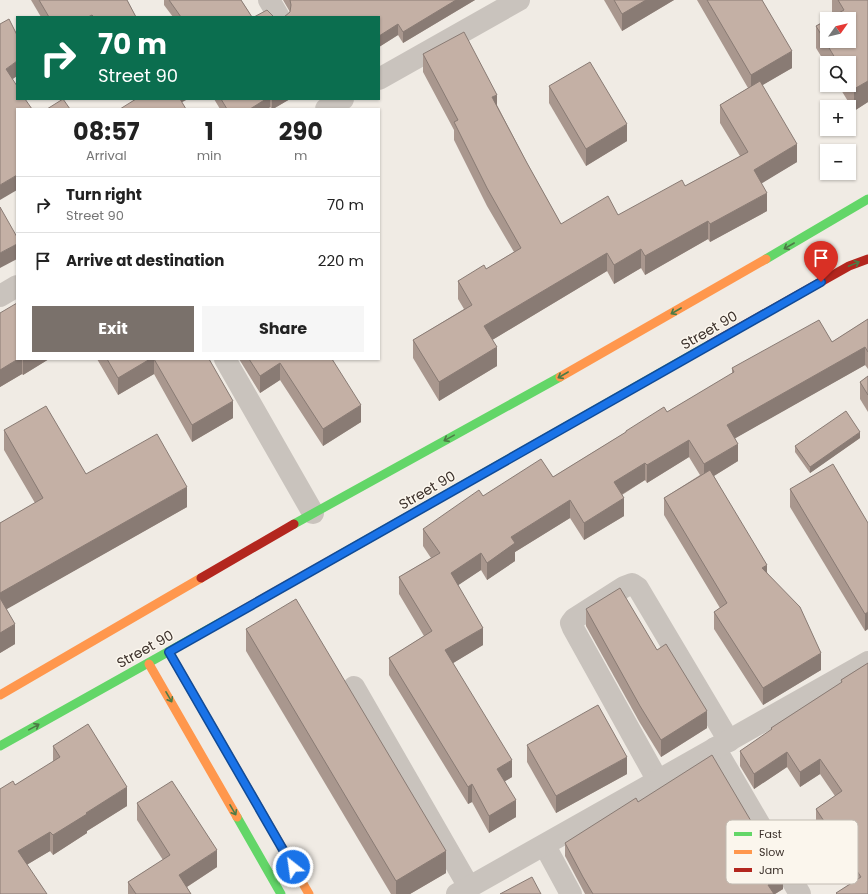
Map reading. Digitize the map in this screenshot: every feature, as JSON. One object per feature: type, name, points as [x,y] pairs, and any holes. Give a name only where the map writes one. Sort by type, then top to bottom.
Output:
[{"type":"main road","points":[[0,695],[313,513],[540,388],[847,213],[868,199]]},
{"type":"main road","points":[[847,213],[868,209]]},
{"type":"main road","name":"Street 90","points":[[0,746],[149,664],[842,270],[868,259]]},
{"type":"main road","points":[[169,652],[309,894]]},
{"type":"main road","points":[[149,664],[281,894]]},
{"type":"street","points":[[269,0],[278,16]]},
{"type":"street","points":[[380,78],[507,3]]},
{"type":"street","points":[[0,296],[16,287]]},
{"type":"street","points":[[226,360],[313,513]]},
{"type":"street","points":[[658,781],[572,628],[571,623],[574,619],[632,584],[638,588],[762,820]]},
{"type":"street","points":[[354,687],[463,890],[545,846],[868,662]]},
{"type":"street","points":[[545,846],[571,894]]},
{"type":"street","points":[[795,884],[800,894]]},
{"type":"building","points":[[39,0],[127,0],[135,16],[92,15],[48,16]]},
{"type":"building","points":[[169,0],[241,0],[251,16],[180,16]]},
{"type":"building","points":[[290,0],[456,0],[403,32],[398,24],[380,35],[380,16],[285,16],[290,12]]},
{"type":"building","points":[[614,0],[646,0],[622,14]]},
{"type":"building","points":[[707,0],[762,0],[792,51],[751,75]]},
{"type":"building","points":[[838,0],[868,0],[868,81],[856,88],[856,56],[834,56],[829,48],[856,48],[856,12],[840,12],[844,10]]},
{"type":"building","points":[[267,10],[273,16],[256,16]]},
{"type":"building","points":[[9,19],[16,33],[16,62],[6,69],[16,84],[16,100],[26,100],[31,108],[16,108],[16,176],[0,185],[0,24]]},
{"type":"building","points":[[820,24],[820,33],[816,26]]},
{"type":"building","points":[[464,32],[497,95],[492,97],[561,224],[608,196],[618,215],[682,180],[685,186],[748,152],[720,105],[760,81],[797,144],[754,170],[767,193],[710,224],[708,221],[645,256],[641,249],[614,265],[607,253],[484,326],[497,347],[439,382],[413,340],[472,305],[458,281],[484,265],[486,269],[521,248],[487,188],[454,122],[458,120],[423,54]]},
{"type":"building","points":[[590,62],[627,124],[586,149],[549,86]]},
{"type":"building","points":[[64,100],[69,108],[49,108]]},
{"type":"building","points":[[134,100],[181,100],[185,108],[122,108]]},
{"type":"building","points":[[222,100],[264,100],[252,108],[226,108]]},
{"type":"building","points":[[0,207],[16,235],[16,245],[0,253]]},
{"type":"building","points":[[16,304],[16,360],[0,370],[0,313]]},
{"type":"building","points":[[868,319],[868,352],[865,347],[727,425],[738,444],[704,464],[689,440],[647,465],[645,463],[614,482],[624,498],[584,523],[570,500],[511,537],[515,543],[487,563],[481,553],[451,573],[483,628],[445,650],[512,760],[497,769],[516,800],[489,816],[472,784],[468,787],[389,658],[432,631],[399,577],[440,553],[423,529],[479,490],[483,496],[541,459],[553,477],[664,407],[667,412],[734,372],[732,368],[819,320],[832,342]]},
{"type":"building","points":[[108,360],[148,360],[118,378]]},
{"type":"building","points":[[155,360],[210,360],[233,401],[192,425]]},
{"type":"building","points":[[250,360],[333,360],[361,405],[323,429],[280,363],[260,376]]},
{"type":"building","points":[[868,376],[868,395],[860,382]]},
{"type":"building","points":[[46,406],[86,474],[157,434],[187,487],[0,593],[0,523],[43,498],[4,430]]},
{"type":"building","points":[[846,411],[860,432],[810,467],[795,446]]},
{"type":"building","points":[[833,464],[868,523],[868,612],[865,614],[790,489]]},
{"type":"building","points":[[710,470],[767,565],[762,568],[800,607],[821,653],[763,688],[714,612],[727,603],[664,498]]},
{"type":"building","points":[[620,588],[657,650],[666,644],[707,711],[661,740],[640,706],[586,609]]},
{"type":"building","points":[[0,598],[15,624],[0,633]]},
{"type":"building","points":[[296,599],[446,851],[396,881],[246,629]]},
{"type":"building","points":[[868,663],[868,894],[836,893],[850,884],[858,884],[858,879],[861,877],[858,872],[858,820],[823,820],[816,809],[842,791],[820,759],[800,772],[787,752],[754,774],[740,751],[772,729],[771,728],[842,682],[841,680]]},
{"type":"building","points":[[598,705],[627,757],[556,796],[527,745]]},
{"type":"building","points":[[88,724],[127,787],[53,835],[50,832],[18,851],[47,894],[0,894],[0,789],[13,781],[15,785],[60,757],[53,746]]},
{"type":"building","points":[[712,755],[750,820],[726,820],[726,884],[770,884],[768,885],[774,894],[593,894],[565,843],[636,798],[638,802]]},
{"type":"building","points":[[172,781],[217,850],[179,875],[191,894],[136,894],[128,882],[170,855],[137,803]]},
{"type":"building","points":[[532,877],[541,894],[500,894]]},
{"type":"traffic: fast","points":[[766,259],[868,199]]},
{"type":"traffic: fast","points":[[338,556],[709,345]]},
{"type":"traffic: fast","points":[[294,524],[560,377]]},
{"type":"traffic: fast","points":[[0,746],[223,621]]},
{"type":"traffic: fast","points":[[237,817],[281,894]]},
{"type":"traffic: slow","points":[[560,377],[766,259]]},
{"type":"traffic: slow","points":[[223,621],[338,556]]},
{"type":"traffic: slow","points":[[0,695],[201,578]]},
{"type":"traffic: slow","points":[[169,652],[309,894]]},
{"type":"traffic: slow","points":[[149,664],[237,817]]},
{"type":"traffic: jam","points":[[709,345],[849,266],[868,259]]},
{"type":"traffic: jam","points":[[201,578],[294,524]]},
{"type":"route","points":[[293,867],[169,652],[821,282]]}]
